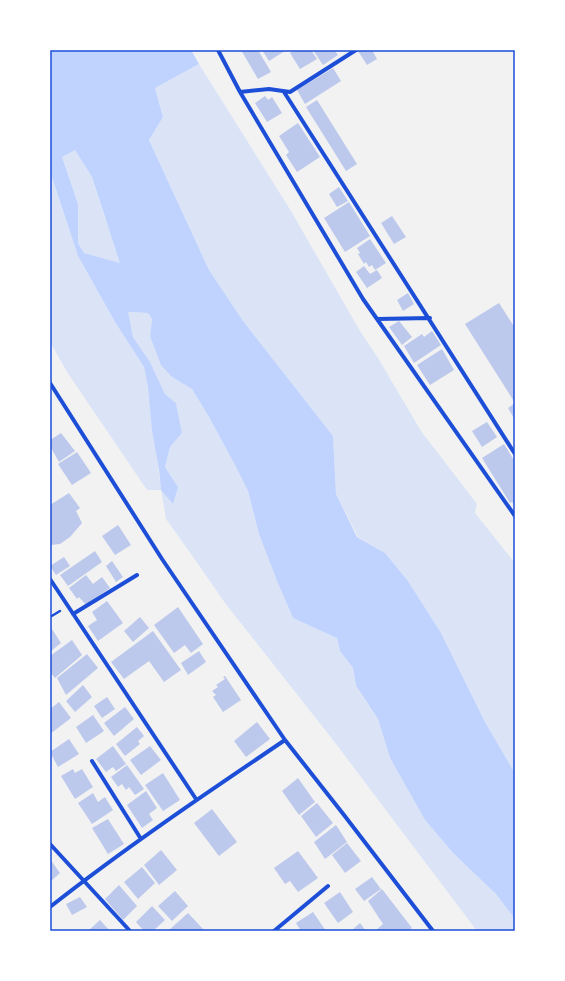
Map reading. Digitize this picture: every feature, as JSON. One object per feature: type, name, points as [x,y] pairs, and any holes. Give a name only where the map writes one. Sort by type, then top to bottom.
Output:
[{"type":"street","points":[[218,50],[240,92],[363,299],[515,516]]},
{"type":"street","points":[[240,92],[270,89],[290,92],[356,50]]},
{"type":"street","points":[[284,92],[430,318],[515,454]]},
{"type":"street","points":[[376,319],[430,318]]},
{"type":"street","points":[[50,383],[162,559],[285,740],[433,931]]},
{"type":"street","points":[[73,614],[137,575]]},
{"type":"street","points":[[50,579],[196,799]]},
{"type":"street","points":[[50,907],[84,880],[196,799],[285,740]]},
{"type":"street","points":[[92,761],[141,839]]},
{"type":"street","points":[[50,844],[130,931]]},
{"type":"street","points":[[276,930],[328,886]]},
{"type":"shaded area","points":[[199,64],[291,211],[360,331],[378,358],[421,431],[477,504],[475,513],[515,563],[515,774],[485,722],[441,633],[408,581],[385,553],[358,537],[336,494],[333,436],[243,321],[209,270],[149,140],[163,117],[155,88]]},
{"type":"shaded area","points":[[75,149],[92,177],[106,221],[126,265],[84,253],[78,243],[78,204],[62,157]]},
{"type":"shaded area","points":[[50,171],[78,256],[115,322],[144,367],[148,387],[161,490],[147,490],[67,372],[50,342]]},
{"type":"shaded area","points":[[127,312],[148,313],[152,319],[150,336],[172,377],[192,389],[209,417],[248,491],[259,534],[293,618],[337,637],[340,651],[353,668],[356,687],[378,719],[390,758],[425,820],[454,854],[496,894],[515,919],[515,931],[477,931],[333,740],[225,603],[166,519],[161,490],[178,487],[165,467],[170,447],[182,433],[176,403],[165,394],[150,362],[133,337]]},
{"type":"water","points":[[50,50],[191,50],[199,64],[155,88],[163,117],[149,140],[209,270],[243,321],[333,436],[336,494],[357,537],[385,553],[408,581],[441,633],[485,722],[515,774],[515,919],[496,894],[454,854],[425,820],[390,758],[378,719],[356,686],[353,668],[340,651],[337,638],[293,618],[259,534],[248,491],[235,465],[192,389],[172,377],[161,365],[150,336],[152,319],[148,313],[128,312],[133,337],[150,362],[165,394],[176,403],[182,433],[170,447],[165,467],[178,487],[173,504],[161,490],[152,430],[148,387],[144,367],[115,322],[78,256],[50,171]],"holes":[[[75,150],[92,177],[120,263],[84,253],[78,243],[78,204],[62,157]]]},
{"type":"building","points":[[241,50],[258,50],[271,72],[258,79]]},
{"type":"building","points":[[262,50],[284,50],[285,51],[269,61]]},
{"type":"building","points":[[294,50],[311,50],[317,59],[300,69],[290,53]]},
{"type":"building","points":[[313,50],[334,50],[338,55],[323,65]]},
{"type":"building","points":[[372,50],[377,59],[367,65],[358,51]]},
{"type":"building","points":[[333,68],[341,81],[305,104],[297,90]]},
{"type":"building","points":[[265,96],[268,100],[272,97],[282,113],[267,122],[255,103]]},
{"type":"building","points":[[317,100],[357,164],[346,171],[306,107]]},
{"type":"building","points":[[298,123],[320,157],[297,172],[286,155],[289,152],[279,136]]},
{"type":"building","points":[[339,187],[348,201],[337,207],[329,194]]},
{"type":"building","points":[[349,202],[370,236],[345,252],[324,218]]},
{"type":"building","points":[[392,216],[406,237],[394,244],[381,223]]},
{"type":"building","points":[[370,239],[386,263],[375,270],[372,265],[369,267],[366,262],[364,264],[358,254],[360,253],[357,248]]},
{"type":"building","points":[[364,266],[370,274],[377,270],[382,278],[367,288],[356,272]]},
{"type":"building","points":[[408,293],[414,304],[403,311],[397,300]]},
{"type":"building","points":[[499,303],[515,328],[515,403],[465,324]]},
{"type":"building","points":[[399,321],[412,337],[402,345],[389,327]]},
{"type":"building","points":[[432,331],[441,345],[414,363],[404,346],[422,334],[424,337]]},
{"type":"building","points":[[442,349],[454,370],[430,385],[417,365]]},
{"type":"building","points":[[515,403],[515,420],[508,408]]},
{"type":"building","points":[[487,422],[497,437],[482,447],[472,431]]},
{"type":"building","points":[[61,433],[75,451],[59,462],[50,446],[50,440]]},
{"type":"building","points":[[504,444],[515,462],[515,506],[512,502],[510,503],[482,458]]},
{"type":"building","points":[[77,452],[91,473],[72,485],[58,464]]},
{"type":"building","points":[[69,493],[80,508],[76,511],[82,523],[70,537],[60,544],[50,545],[50,505]]},
{"type":"building","points":[[118,525],[131,545],[115,555],[102,536]]},
{"type":"building","points":[[95,551],[102,562],[68,586],[60,575]]},
{"type":"building","points":[[64,557],[70,566],[56,575],[50,566]]},
{"type":"building","points":[[112,561],[123,577],[116,582],[106,566]]},
{"type":"building","points":[[86,575],[93,584],[102,577],[110,588],[86,605],[79,597],[77,599],[69,588]]},
{"type":"building","points":[[107,601],[123,623],[98,641],[88,626],[97,620],[92,612]]},
{"type":"building","points":[[178,607],[203,644],[191,653],[185,645],[174,653],[154,625]]},
{"type":"building","points":[[140,617],[149,628],[133,642],[124,631]]},
{"type":"building","points":[[52,629],[61,643],[50,652],[50,631]]},
{"type":"building","points":[[153,631],[181,670],[164,682],[149,661],[124,679],[111,662]]},
{"type":"building","points":[[72,640],[82,655],[55,678],[50,672],[50,656]]},
{"type":"building","points":[[199,651],[206,662],[188,675],[181,663]]},
{"type":"building","points":[[87,654],[98,668],[66,695],[57,678]]},
{"type":"building","points":[[225,676],[241,700],[223,712],[213,697],[216,695],[212,691],[218,687],[216,685],[225,679],[223,677]]},
{"type":"building","points":[[83,685],[92,697],[75,712],[66,701]]},
{"type":"building","points":[[107,697],[115,709],[102,718],[94,706]]},
{"type":"building","points":[[59,702],[71,718],[50,734],[50,709]]},
{"type":"building","points":[[125,707],[134,719],[114,736],[104,723]]},
{"type":"building","points":[[93,715],[104,731],[86,743],[76,727]]},
{"type":"building","points":[[257,722],[270,739],[246,757],[234,741]]},
{"type":"building","points":[[137,727],[144,736],[138,741],[140,744],[125,756],[116,744]]},
{"type":"building","points":[[69,739],[79,754],[58,767],[50,752]]},
{"type":"building","points":[[113,746],[126,764],[116,771],[113,767],[106,772],[96,759]]},
{"type":"building","points":[[150,746],[161,760],[141,775],[130,760]]},
{"type":"building","points":[[127,765],[144,789],[135,795],[129,787],[126,790],[122,784],[118,787],[111,777]]},
{"type":"building","points":[[73,769],[75,773],[82,769],[93,787],[75,799],[61,776]]},
{"type":"building","points":[[163,773],[180,800],[163,811],[145,785]]},
{"type":"building","points":[[298,778],[315,802],[299,815],[282,791]]},
{"type":"building","points":[[146,791],[157,808],[149,814],[153,820],[142,828],[127,805]]},
{"type":"building","points":[[93,793],[98,802],[105,797],[113,810],[92,824],[78,803]]},
{"type":"building","points":[[317,803],[333,823],[316,837],[301,816]]},
{"type":"building","points":[[212,809],[237,842],[219,856],[194,823]]},
{"type":"building","points":[[108,819],[124,844],[108,854],[92,828]]},
{"type":"building","points":[[336,825],[347,842],[325,859],[314,842]]},
{"type":"building","points":[[347,843],[361,861],[345,873],[332,855]]},
{"type":"building","points":[[161,850],[177,870],[159,885],[144,865]]},
{"type":"building","points":[[298,851],[318,878],[298,892],[290,881],[285,884],[274,868]]},
{"type":"building","points":[[50,859],[60,873],[50,882]]},
{"type":"building","points":[[142,867],[155,883],[138,899],[124,882]]},
{"type":"building","points":[[372,877],[381,889],[364,901],[355,889]]},
{"type":"building","points":[[119,885],[137,906],[123,920],[105,899]]},
{"type":"building","points":[[382,889],[412,928],[408,931],[375,931],[383,924],[368,901]]},
{"type":"building","points":[[175,891],[188,906],[172,921],[158,906]]},
{"type":"building","points":[[340,892],[353,912],[338,923],[324,903]]},
{"type":"building","points":[[80,897],[87,907],[72,915],[66,904]]},
{"type":"building","points":[[152,906],[165,920],[153,931],[144,931],[136,922]]},
{"type":"building","points":[[313,912],[326,931],[301,931],[296,923]]},
{"type":"building","points":[[188,913],[205,931],[168,931]]},
{"type":"building","points":[[100,920],[110,931],[88,931]]},
{"type":"building","points":[[360,923],[366,931],[351,931]]}]
